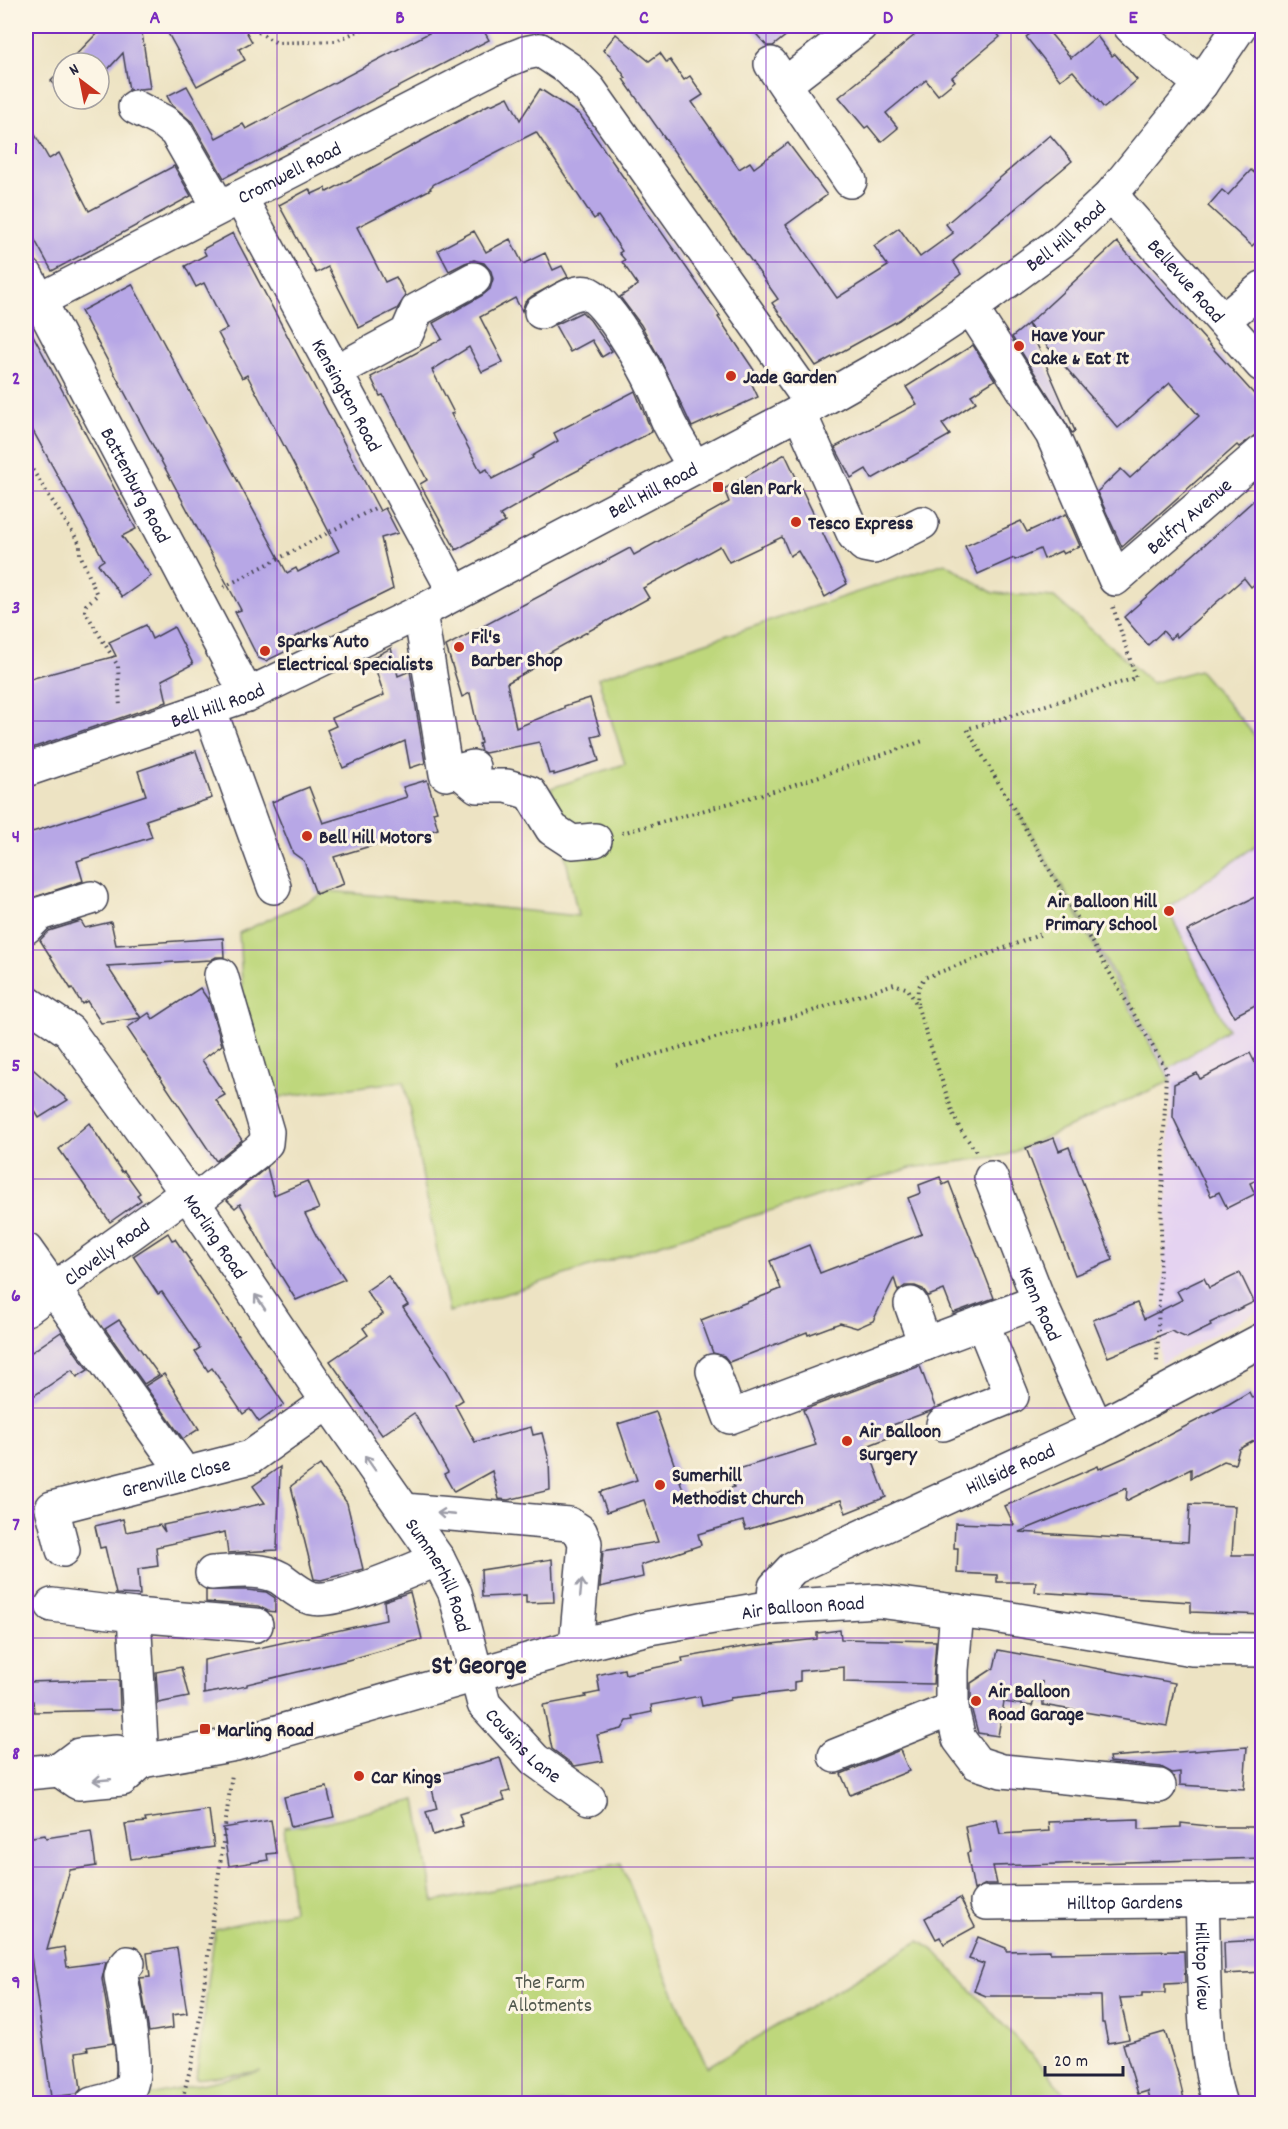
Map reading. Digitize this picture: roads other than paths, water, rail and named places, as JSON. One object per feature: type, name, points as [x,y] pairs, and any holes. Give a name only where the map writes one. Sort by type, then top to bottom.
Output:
[{"type":"street","points":[[850,181],[786,85],[860,26]]},
{"type":"street","points":[[1130,26],[1201,84]]},
{"type":"street","name":"Bell Hill Road","points":[[26,770],[247,694],[420,612],[894,359],[971,308],[1062,241],[1111,195],[1201,84],[1240,26]]},
{"type":"street","points":[[544,38],[589,89],[806,408],[854,535],[864,545],[874,547],[922,523]]},
{"type":"street","name":"Cromwell Road","points":[[33,287],[229,202],[505,61],[525,53],[544,38]]},
{"type":"street","name":"Kensington Road","points":[[131,108],[164,122],[176,132],[229,202],[335,372],[455,593]]},
{"type":"street","name":"Bellevue Road","points":[[1111,195],[1263,365]]},
{"type":"street","points":[[335,372],[407,333],[417,310],[474,279]]},
{"type":"street","name":"Battenburg Road","points":[[33,287],[247,694]]},
{"type":"street","points":[[1224,320],[1263,288]]},
{"type":"street","points":[[541,312],[575,293],[586,293],[595,297],[606,308],[654,386],[671,427],[694,466]]},
{"type":"street","name":"Belfry Avenue","points":[[971,308],[1052,434],[1115,579],[1263,452]]},
{"type":"street","points":[[420,612],[446,774],[466,769],[477,786],[507,786],[530,793],[552,829],[572,842],[595,840]]},
{"type":"street","points":[[209,708],[274,887]]},
{"type":"street","points":[[26,927],[39,914],[91,898]]},
{"type":"street","name":"Clovelly Road","points":[[26,1309],[258,1151],[266,1143],[267,1132],[221,975]]},
{"type":"street","name":"Marling Road","points":[[26,1002],[69,1031],[190,1198],[404,1510]]},
{"type":"street","name":"Kenn Road","points":[[991,1178],[1039,1301],[1096,1428]]},
{"type":"street","points":[[26,1250],[185,1474]]},
{"type":"street","points":[[713,1371],[730,1417],[1039,1301]]},
{"type":"street","points":[[911,1304],[925,1344]]},
{"type":"street","points":[[944,1424],[1012,1396],[982,1322]]},
{"type":"street","name":"Hillside Road","points":[[773,1606],[775,1587],[793,1568],[1096,1428],[1263,1340]]},
{"type":"street","name":"Grenville Close","points":[[63,1550],[52,1508],[251,1457],[328,1402]]},
{"type":"street","points":[[26,1773],[59,1770],[78,1783],[122,1779],[142,1761],[236,1744],[576,1646],[585,1543],[580,1531],[569,1524],[404,1510]]},
{"type":"street","name":"Summerhill Road","points":[[404,1510],[438,1559],[455,1593],[478,1676]]},
{"type":"street","points":[[212,1573],[266,1572],[313,1598],[333,1596],[390,1580],[438,1559]]},
{"type":"street","name":"Air Balloon Road","points":[[576,1646],[649,1628],[773,1606],[878,1601],[957,1611],[1192,1649],[1263,1650]]},
{"type":"street","points":[[52,1605],[134,1615],[256,1625]]},
{"type":"street","points":[[957,1611],[952,1670],[952,1709],[959,1739],[978,1762],[1002,1771],[1159,1786]]},
{"type":"street","points":[[134,1615],[142,1761]]},
{"type":"street","name":"Cousins Lane","points":[[478,1676],[484,1704],[535,1760],[589,1800]]},
{"type":"street","points":[[835,1756],[952,1709]]},
{"type":"street","name":"Hilltop View","points":[[1202,1900],[1207,2039],[1211,2070],[1220,2103]]},
{"type":"street","name":"Hilltop Gardens","points":[[987,1903],[1263,1900]]},
{"type":"street","points":[[92,2103],[122,2094],[131,2086],[134,2067],[121,1976],[128,1963]]},
{"type":"place","name":"Have Your Cake & Eat It","points":[[1019,346]]},
{"type":"place","name":"Jade Garden","points":[[731,376]]},
{"type":"place","name":"Glen Park","points":[[718,487]]},
{"type":"place","name":"Tesco Express","points":[[796,522]]},
{"type":"place","name":"Fil's Barber Shop","points":[[459,647]]},
{"type":"place","name":"Sparks Auto Electrical Specialists","points":[[265,651]]},
{"type":"place","name":"Bell Hill Motors","points":[[307,836]]},
{"type":"place","name":"Air Balloon Hill Primary School","points":[[1169,911]]},
{"type":"place","name":"Air Balloon Surgery","points":[[847,1441]]},
{"type":"place","name":"Sumerhill Methodist Church","points":[[660,1485]]},
{"type":"place","name":"Air Balloon Road Garage","points":[[976,1701]]},
{"type":"place","name":"Marling Road","points":[[205,1729]]},
{"type":"place","name":"Car Kings","points":[[359,1776]]},
{"type":"district","name":"St George","points":[[479,1664]]},
{"type":"park label","name":"The Farm Allotments","points":[[550,1992]]}]
